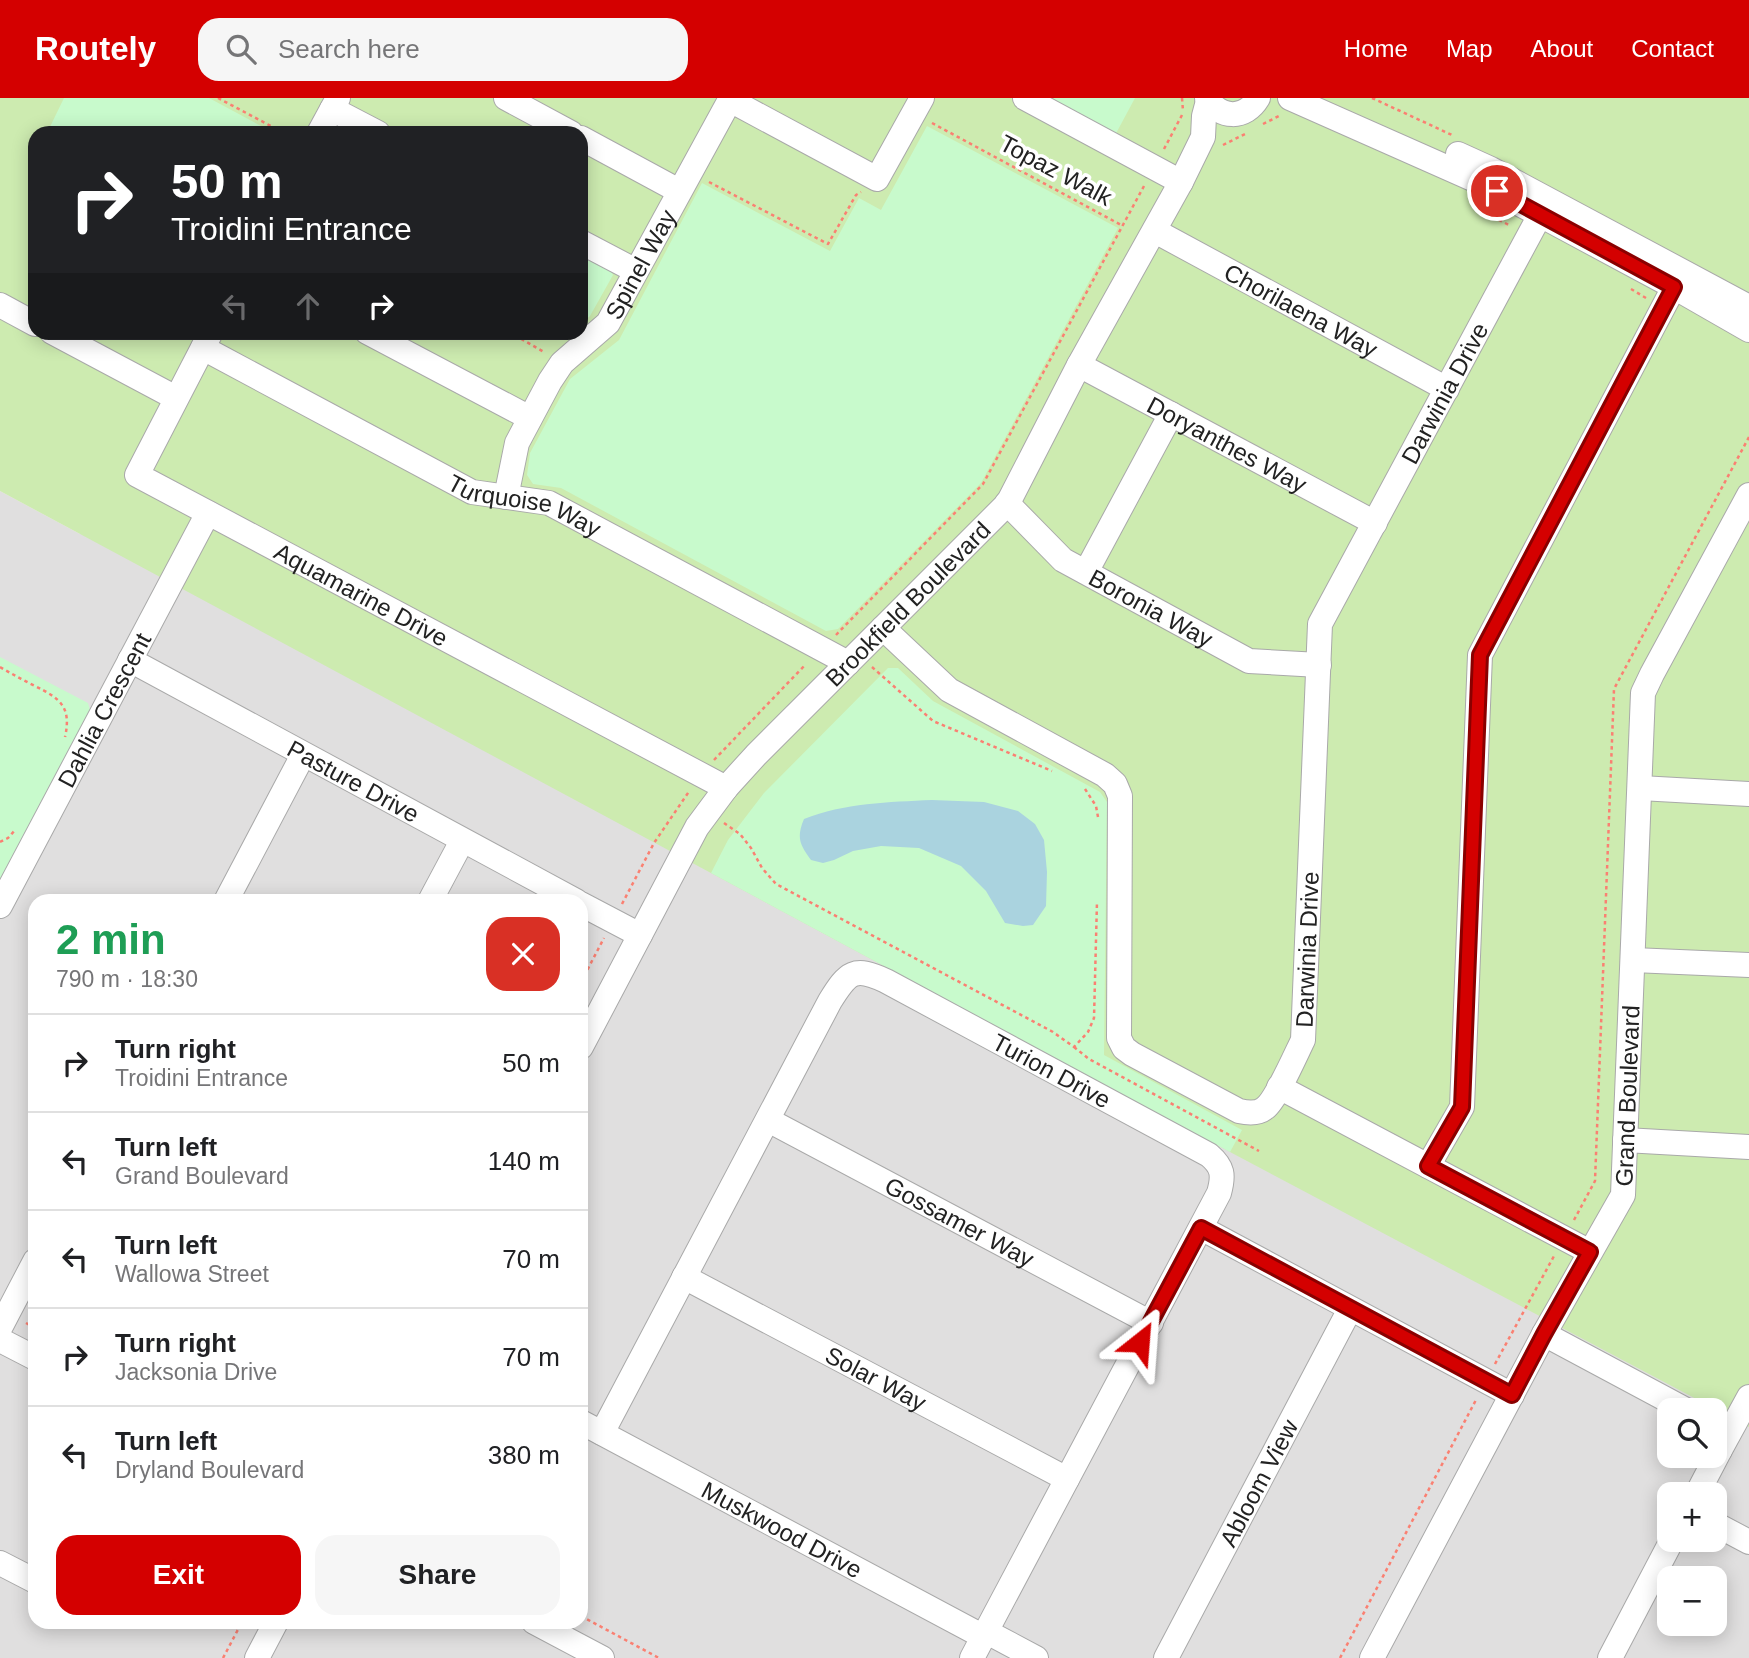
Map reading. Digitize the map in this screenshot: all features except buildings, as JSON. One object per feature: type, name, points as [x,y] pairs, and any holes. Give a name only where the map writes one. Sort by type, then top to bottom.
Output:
[{"type":"street","points":[[506,98],[558,126]]},
{"type":"street","points":[[1025,98],[1181,183]]},
{"type":"street","points":[[1203,137],[1219,130],[1236,114],[1251,107],[1258,98]]},
{"type":"street","points":[[1290,98],[1475,180],[1749,330]]},
{"type":"street","points":[[1331,98],[1491,169],[1749,307]]},
{"type":"street","points":[[730,99],[877,179],[918,105]]},
{"type":"street","name":"Spinel Way","points":[[506,497],[517,443],[550,381],[562,363],[608,323],[730,99]]},
{"type":"street","points":[[1207,99],[1220,112],[1236,114]]},
{"type":"street","name":"Brookfield Boulevard","points":[[588,1034],[697,828],[726,788],[1007,503],[1079,365],[1181,183],[1203,137],[1207,99]]},
{"type":"street","points":[[323,126],[335,103],[368,126]]},
{"type":"street","points":[[588,141],[685,182]]},
{"type":"street","name":"Darwinia Drive","points":[[883,628],[949,691],[1105,775],[1115,784],[1120,796],[1119,1038],[1124,1048],[1132,1054],[1239,1111],[1256,1112],[1265,1108],[1303,1040],[1320,624],[1541,215]]},
{"type":"street","name":"Chorilaena Way","points":[[1155,231],[1447,389]]},
{"type":"street","points":[[588,246],[636,271]]},
{"type":"street","points":[[1428,1166],[1462,1107],[1480,655],[1674,287]]},
{"type":"street","points":[[0,305],[28,320]]},
{"type":"street","points":[[67,340],[176,398]]},
{"type":"street","name":"Turquoise Way","points":[[207,340],[472,492],[549,503],[829,641],[853,658]]},
{"type":"street","name":"Aquamarine Drive","points":[[207,340],[137,475],[726,788]]},
{"type":"street","points":[[382,340],[530,418]]},
{"type":"street","name":"Doryanthes Way","points":[[1079,365],[1375,523]]},
{"type":"street","points":[[1086,572],[1171,414]]},
{"type":"street","name":"Grand Boulevard","points":[[1372,1658],[1544,1334],[1623,1195],[1643,693],[1749,495]]},
{"type":"street","name":"Boronia Way","points":[[1007,503],[1063,560],[1249,661],[1319,665]]},
{"type":"street","name":"Dahlia Crescent","points":[[0,906],[208,513]]},
{"type":"street","name":"Pasture Drive","points":[[130,660],[564,894]]},
{"type":"street","points":[[230,894],[303,755]]},
{"type":"street","points":[[1640,789],[1749,794]]},
{"type":"street","points":[[434,894],[463,841]]},
{"type":"street","name":"Pasture Drive","points":[[588,907],[640,935]]},
{"type":"street","points":[[1633,960],[1749,965]]},
{"type":"street","name":"Turion Drive","points":[[592,1428],[684,1277],[830,1001],[841,983],[850,976],[861,972],[871,974],[1209,1155],[1218,1163],[1222,1173],[1219,1193],[981,1642]]},
{"type":"street","points":[[1279,1087],[1590,1252]]},
{"type":"street","name":"Gossamer Way","points":[[768,1121],[1150,1323]]},
{"type":"street","points":[[1625,1140],[1749,1147]]},
{"type":"street","points":[[1201,1228],[1512,1395]]},
{"type":"street","points":[[0,1328],[28,1274]]},
{"type":"street","name":"Solar Way","points":[[684,1277],[1067,1479]]},
{"type":"street","name":"Abloom View","points":[[1166,1658],[1350,1308]]},
{"type":"street","points":[[1544,1334],[1664,1398]]},
{"type":"street","points":[[0,1340],[28,1354]]},
{"type":"street","points":[[1727,1427],[1749,1397]]},
{"type":"street","name":"Muskwood Drive","points":[[592,1428],[981,1642],[1036,1658]]},
{"type":"street","points":[[1727,1530],[1749,1542]]},
{"type":"street","points":[[1610,1658],[1666,1552]]},
{"type":"street","points":[[0,1563],[28,1577]]},
{"type":"street","points":[[257,1658],[272,1629]]},
{"type":"street","points":[[547,1629],[602,1658]]},
{"type":"path","points":[[218,98],[272,126]]},
{"type":"path","name":"Topaz Walk","points":[[918,105],[1123,226],[1183,113]]},
{"type":"path","points":[[685,182],[828,244],[856,195],[877,179]]},
{"type":"path","points":[[588,969],[654,843],[701,775],[983,484],[1123,226]]},
{"type":"path","points":[[523,340],[562,363]]},
{"type":"path","points":[[829,641],[933,721],[1051,771]]},
{"type":"path","points":[[0,667],[55,696],[67,717],[65,737]]},
{"type":"path","points":[[1084,788],[1096,806],[1098,817]]},
{"type":"path","points":[[708,813],[740,834],[762,869],[776,884],[1053,1032],[1089,1059],[1259,1151]]},
{"type":"path","points":[[0,842],[8,838],[19,824]]},
{"type":"path","points":[[1074,1047],[1088,1032],[1094,1018],[1098,896]]},
{"type":"path","points":[[1340,1658],[1524,1310]]},
{"type":"path","points":[[588,1620],[659,1658]]},
{"type":"path","points":[[223,1658],[238,1629]]},
{"type":"shaded area","points":[[64,98],[1380,98],[1749,286],[1749,1658],[0,1658],[0,491],[80,534],[0,323],[0,227],[28,311],[28,340],[588,340],[588,126],[478,126]]},
{"type":"green space","points":[[0,98],[1749,98],[1749,1427],[1727,1415],[1727,1398],[1694,1398],[1230,1152],[0,491]]},
{"type":"green space","points":[[64,98],[209,98],[261,126],[50,126]]},
{"type":"green space","points":[[1054,98],[1135,98],[1113,139],[1050,105]]},
{"type":"green space","points":[[927,126],[1118,228],[981,483],[838,629],[826,631],[561,488],[533,484],[527,475],[530,453],[570,379],[619,340],[702,183],[830,251],[859,198],[881,210]]},
{"type":"green space","points":[[588,256],[610,268],[613,275],[588,318]]},
{"type":"green space","points":[[0,657],[88,703],[91,713],[0,883]]},
{"type":"green space","points":[[888,668],[898,668],[933,701],[1100,792],[1107,802],[1104,1055],[1242,1130],[1230,1152],[711,873],[728,840],[764,793]]},
{"type":"water","points":[[932,800],[984,802],[1018,811],[1035,824],[1044,840],[1047,872],[1046,906],[1033,925],[1005,923],[986,891],[961,866],[919,848],[881,846],[853,851],[823,863],[811,860],[802,845],[800,831],[804,819],[867,804]]},
{"type":"route","points":[[1140,1342],[1201,1228],[1512,1395],[1590,1252],[1428,1166],[1462,1107],[1480,655],[1674,287],[1497,191]]}]
